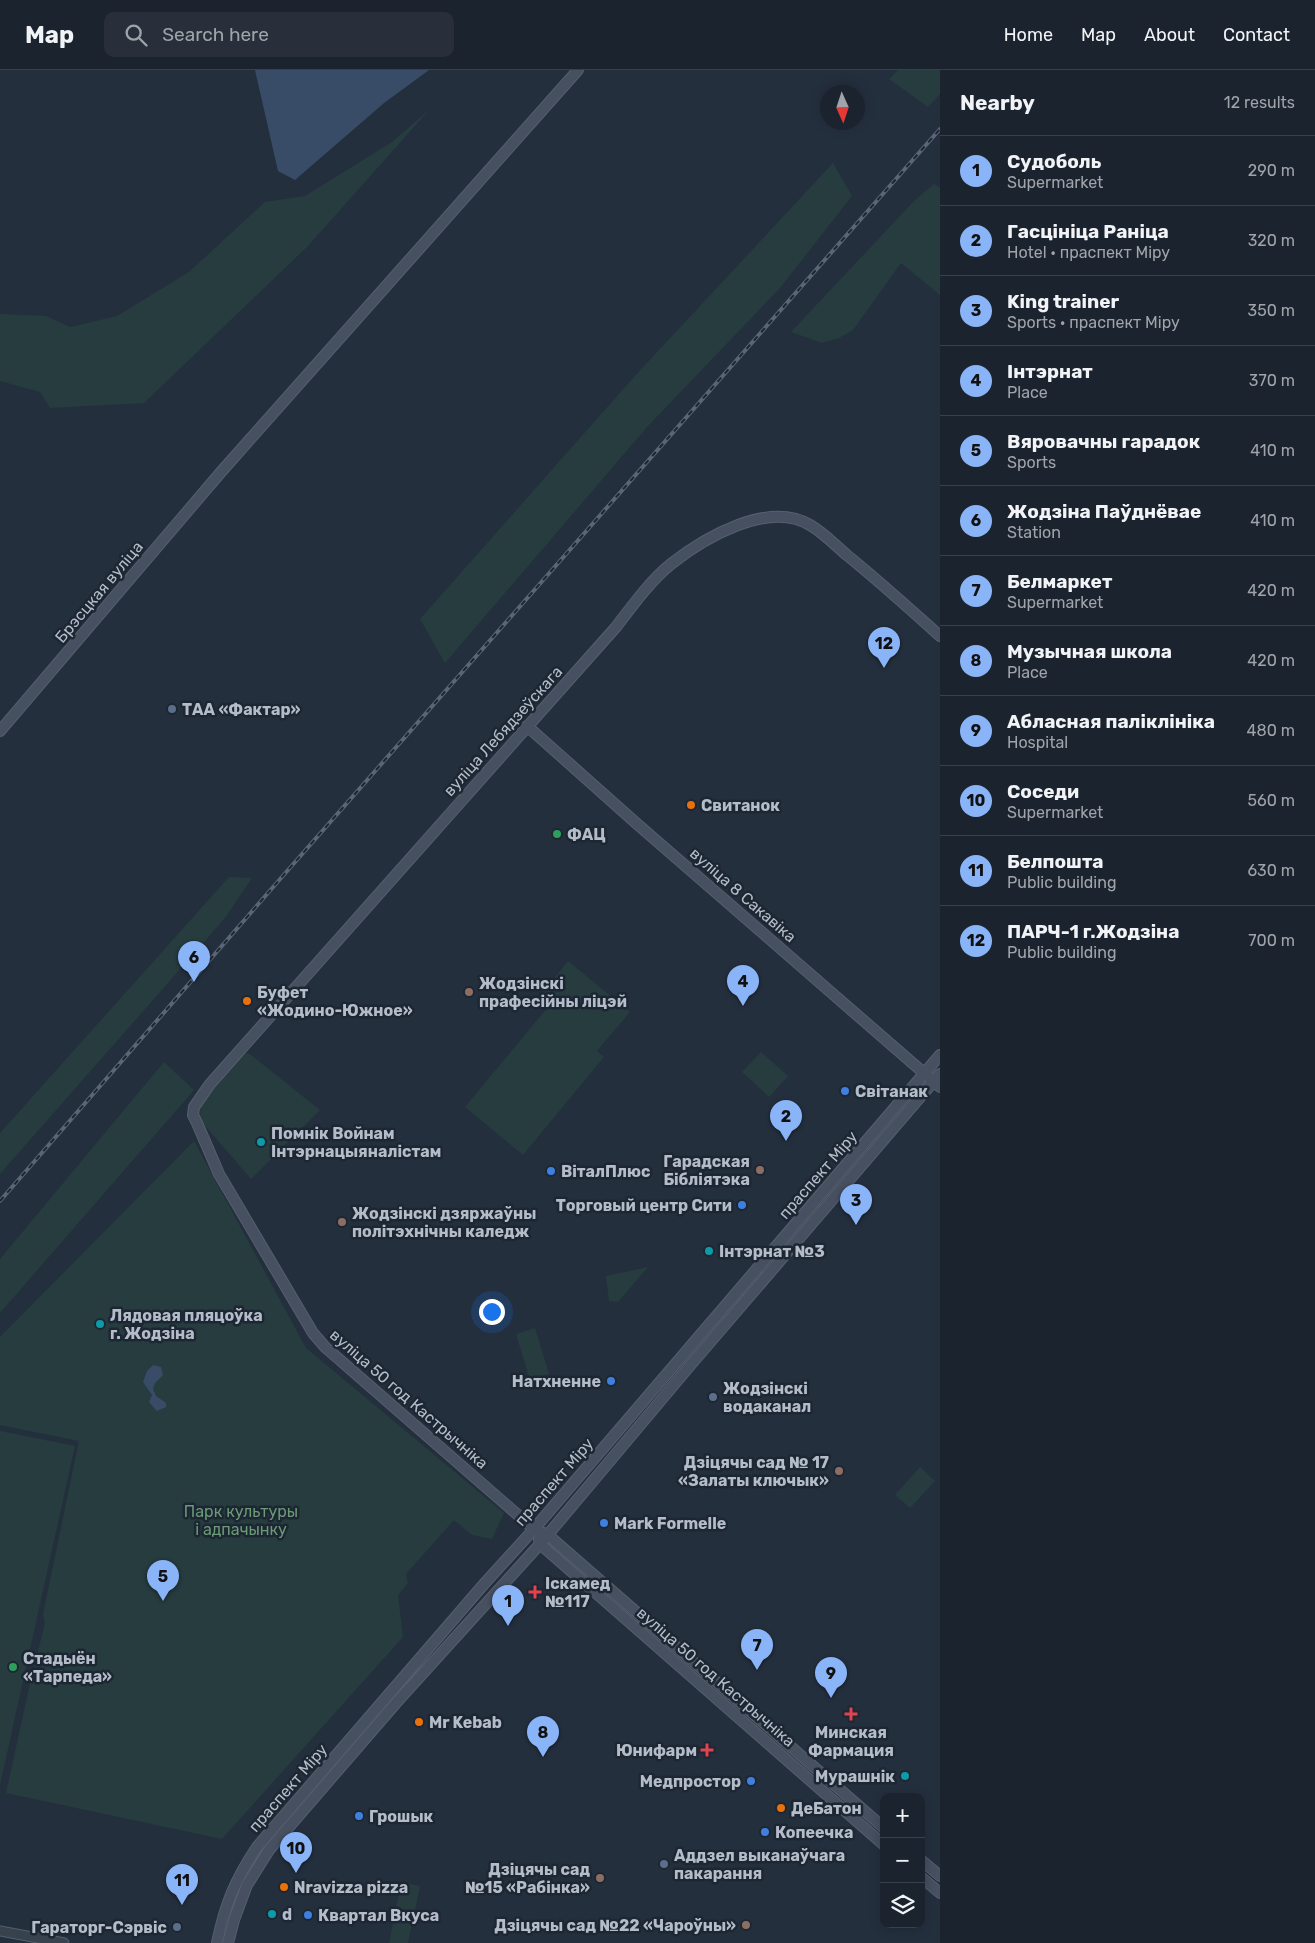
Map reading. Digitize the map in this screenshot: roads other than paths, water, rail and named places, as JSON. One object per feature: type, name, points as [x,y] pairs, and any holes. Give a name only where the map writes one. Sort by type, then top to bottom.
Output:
[{"type":"main road","name":"Брэсцкая вуліца","points":[[0,731],[221,472],[578,70]]},
{"type":"main road","name":"вуліца Лебядзеўскага","points":[[220,1174],[193,1115],[197,1100],[616,627],[638,598],[671,564],[728,528],[760,519],[788,518],[810,524],[890,590],[940,636]]},
{"type":"main road","name":"вуліца 8 Сакавіка","points":[[527,726],[925,1074],[938,1081]]},
{"type":"main road","name":"праспект Міру","points":[[217,1943],[222,1917],[235,1882],[257,1847],[484,1584],[534,1529],[940,1055]]},
{"type":"main road","name":"праспект Міру","points":[[228,1943],[247,1885],[268,1850],[401,1698],[548,1535],[699,1355],[938,1081]]},
{"type":"main road","name":"вуліца 50 год Кастрычніка","points":[[220,1174],[312,1333],[325,1347],[534,1529],[548,1535],[880,1825]]},
{"type":"main road","points":[[808,1210],[817,1218]]},
{"type":"main road","points":[[690,1347],[699,1355]]},
{"type":"main road","name":"вуліца 50 год Кастрычніка","points":[[534,1529],[540,1544],[880,1842]]},
{"type":"main road","points":[[391,1692],[401,1698]]},
{"type":"main road","points":[[925,1863],[940,1876]]},
{"type":"main road","points":[[925,1880],[940,1893]]},
{"type":"street","points":[[0,1931],[64,1943]]},
{"type":"water","points":[[255,70],[429,70],[384,103],[295,180],[278,171]]},
{"type":"water","points":[[153,1365],[161,1367],[163,1375],[155,1383],[153,1389],[156,1396],[166,1403],[166,1407],[157,1411],[149,1402],[152,1395],[143,1382],[147,1371]]},
{"type":"railway","points":[[0,1201],[281,878],[940,129]]},
{"type":"place","name":"ПАРЧ-1 г.Жодзіна","points":[[884,668]]},
{"type":"place","name":"ТАА «Фактар»","points":[[172,709]]},
{"type":"place","name":"Свитанок","points":[[691,805]]},
{"type":"place","name":"ФАЦ","points":[[557,834]]},
{"type":"place","name":"Жодзіна Паўднёвае","points":[[194,982]]},
{"type":"place","name":"Жодзінскі прафесійны ліцэй","points":[[469,992]]},
{"type":"place","name":"Буфет «Жодино-Южное»","points":[[247,1001]]},
{"type":"place","name":"Інтэрнат","points":[[743,1006]]},
{"type":"place","name":"Світанак","points":[[845,1091]]},
{"type":"place","name":"Гасцініца Раніца","points":[[786,1141]]},
{"type":"place","name":"Помнік Войнам Інтэрнацыяналістам","points":[[261,1142]]},
{"type":"place","name":"Гарадская Бібліятэка","points":[[760,1170]]},
{"type":"place","name":"ВіталПлюс","points":[[551,1171]]},
{"type":"place","name":"Торговый центр Сити","points":[[742,1205]]},
{"type":"place","name":"Жодзінскі дзяржаўны політэхнічны каледж","points":[[342,1222]]},
{"type":"place","name":"King trainer","points":[[856,1225]]},
{"type":"place","name":"Інтэрнат №3","points":[[709,1251]]},
{"type":"place","name":"Лядовая пляцоўка г. Жодзіна","points":[[100,1324]]},
{"type":"place","name":"Натхненне","points":[[611,1381]]},
{"type":"place","name":"Жодзінскі водаканал","points":[[713,1397]]},
{"type":"place","name":"Дзіцячы сад № 17 «Залаты ключык»","points":[[839,1471]]},
{"type":"place","name":"Mark Formelle","points":[[604,1523]]},
{"type":"place","name":"Іскамед №117","points":[[535,1592]]},
{"type":"place","name":"Вяровачны гарадок","points":[[163,1601]]},
{"type":"place","name":"Судоболь","points":[[508,1626]]},
{"type":"place","name":"Стадыён «Тарпеда»","points":[[13,1667]]},
{"type":"place","name":"Белмаркет","points":[[757,1670]]},
{"type":"place","name":"Абласная паліклініка","points":[[831,1698]]},
{"type":"place","name":"Минская Фармация","points":[[851,1714]]},
{"type":"place","name":"Mr Kebab","points":[[419,1722]]},
{"type":"place","name":"Юнифарм","points":[[707,1750]]},
{"type":"place","name":"Музычная школа","points":[[543,1757]]},
{"type":"place","name":"Мурашнік","points":[[905,1776]]},
{"type":"place","name":"Медпростор","points":[[751,1781]]},
{"type":"place","name":"ДеБатон","points":[[781,1808]]},
{"type":"place","name":"Грошык","points":[[359,1816]]},
{"type":"place","name":"Копеечка","points":[[765,1832]]},
{"type":"place","name":"Аддзел выканаўчага пакарання","points":[[664,1864]]},
{"type":"place","name":"Соседи","points":[[296,1873]]},
{"type":"place","name":"Дзіцячы сад №15 «Рабінка»","points":[[600,1878]]},
{"type":"place","name":"Nravizza pizza","points":[[284,1887]]},
{"type":"place","name":"Белпошта","points":[[182,1905]]},
{"type":"place","name":"d","points":[[272,1914]]},
{"type":"place","name":"Квартал Вкуса","points":[[308,1915]]},
{"type":"place","name":"Дзіцячы сад №22 «Чароўны»","points":[[746,1925]]},
{"type":"place","name":"Гараторг-Сэрвіс","points":[[177,1927]]},
{"type":"park label","name":"Парк культуры і адпачынку","points":[[241,1520]]}]
